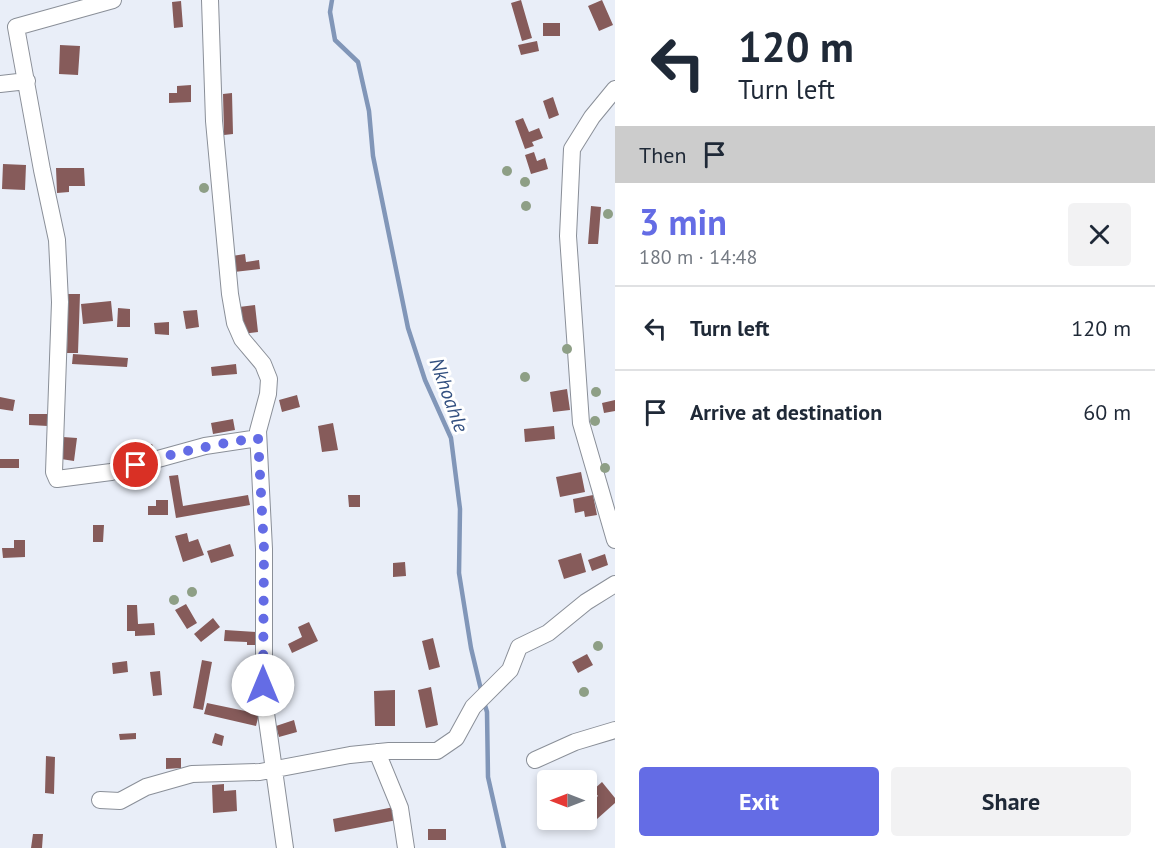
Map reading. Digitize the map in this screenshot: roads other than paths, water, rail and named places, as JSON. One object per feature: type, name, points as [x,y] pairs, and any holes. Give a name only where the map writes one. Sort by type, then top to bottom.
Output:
[{"type":"street","points":[[112,0],[16,27],[57,240],[60,302],[54,472],[57,479],[111,472],[193,448],[258,438]]},
{"type":"street","points":[[210,0],[214,121],[230,294],[235,323],[242,339],[263,364],[269,380],[268,394],[258,431],[264,549],[264,699],[285,848]]},
{"type":"street","points":[[0,84],[27,81]]},
{"type":"street","points":[[615,89],[592,117],[572,149],[568,236],[581,423],[615,540]]},
{"type":"street","points":[[100,800],[120,801],[146,788],[192,774],[260,772],[377,752],[437,751],[456,738],[472,707],[510,670],[519,648],[548,633],[586,602],[615,584]]},
{"type":"street","points":[[535,759],[575,742],[615,730]]},
{"type":"street","points":[[377,752],[400,808],[406,848]]},
{"type":"waterway","name":"Nkhoahle","points":[[332,0],[330,12],[335,40],[358,62],[369,111],[373,156],[408,328],[425,380],[451,438],[460,509],[459,573],[471,648],[482,694]]},
{"type":"waterway","name":"Nkhoahle","points":[[484,702],[487,712],[488,777],[504,848]]}]
